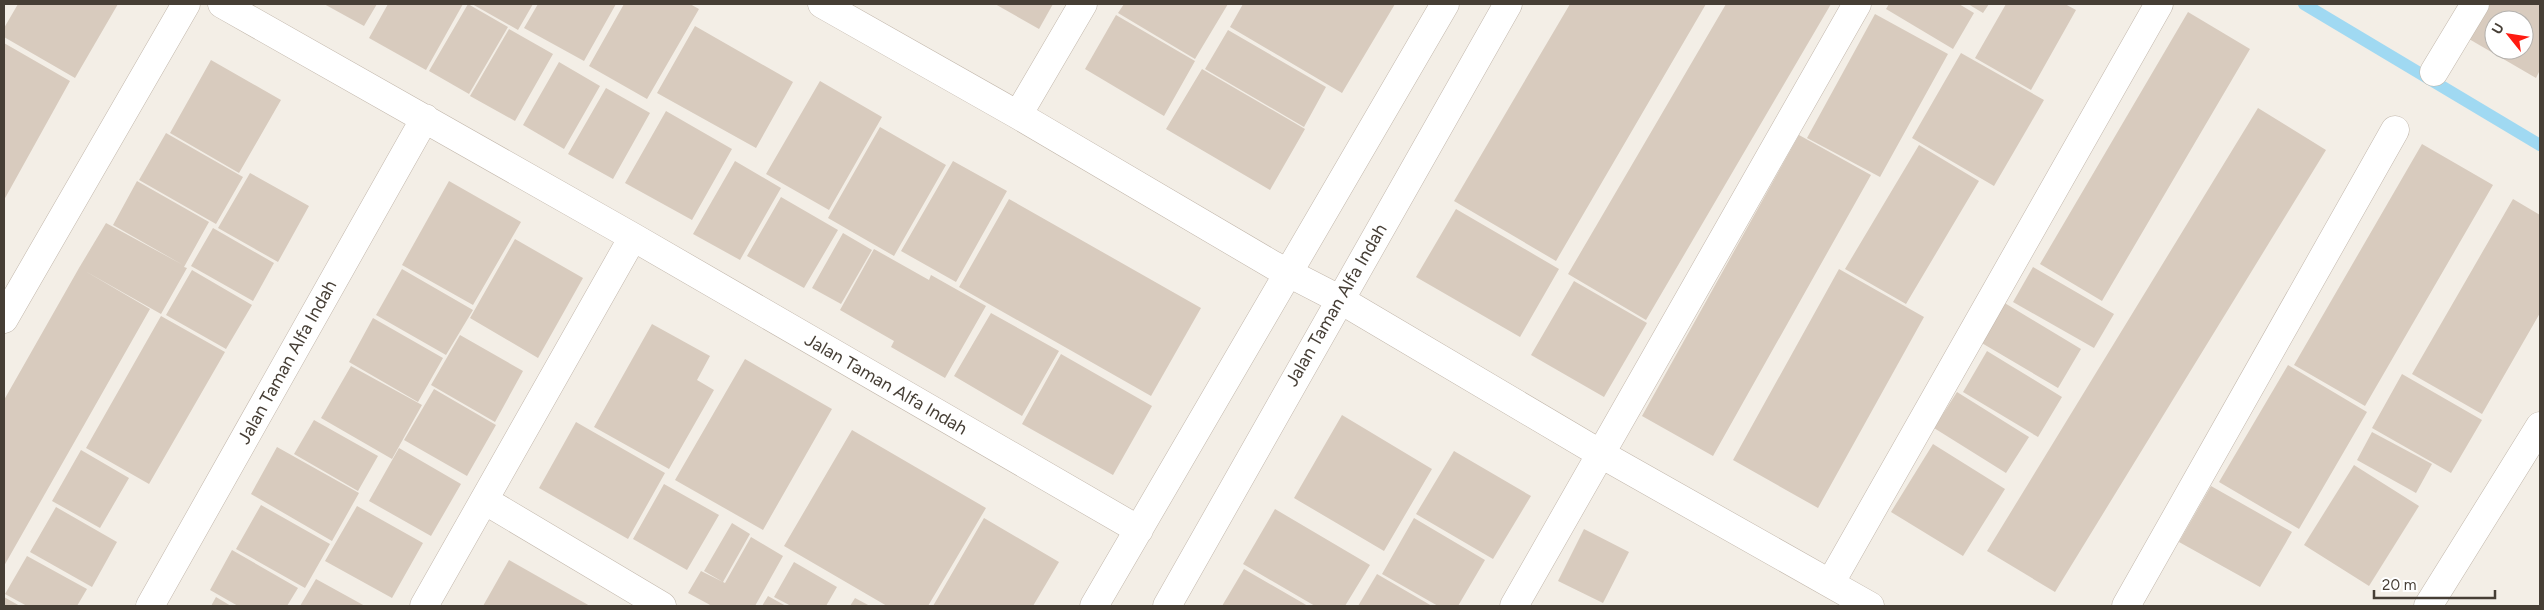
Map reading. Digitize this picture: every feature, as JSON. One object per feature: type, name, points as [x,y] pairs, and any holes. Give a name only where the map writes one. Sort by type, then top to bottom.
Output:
[{"type":"street","points":[[4,319],[186,4]]},
{"type":"street","name":"Jalan Taman Alfa Indah","points":[[222,4],[634,237],[1139,530]]},
{"type":"street","points":[[822,4],[1018,115],[1281,274],[1339,300],[1601,454],[1831,582],[1870,606]]},
{"type":"street","points":[[1018,115],[1083,4]]},
{"type":"street","points":[[1094,606],[1139,530],[1281,274],[1445,4]]},
{"type":"street","name":"Jalan Taman Alfa Indah","points":[[1166,606],[1508,4]]},
{"type":"street","points":[[1514,606],[1857,4]]},
{"type":"street","points":[[1831,582],[2159,4]]},
{"type":"street","points":[[2434,72],[2475,4]]},
{"type":"street","name":"Jalan Taman Alfa Indah","points":[[150,606],[425,118]]},
{"type":"street","points":[[2126,606],[2395,130]]},
{"type":"street","points":[[424,606],[634,237]]},
{"type":"street","points":[[2428,606],[2540,426]]},
{"type":"street","points":[[484,500],[662,606]]},
{"type":"building","points":[[18,4],[118,4],[75,78],[4,37],[4,28]]},
{"type":"building","points":[[324,4],[377,4],[364,26]]},
{"type":"building","points":[[388,4],[463,4],[426,70],[369,38]]},
{"type":"building","points":[[468,4],[508,27],[469,94],[429,71]]},
{"type":"building","points":[[472,4],[533,4],[518,30]]},
{"type":"building","points":[[538,4],[616,4],[584,61],[524,28]]},
{"type":"building","points":[[624,4],[690,4],[699,9],[647,99],[589,66]]},
{"type":"building","points":[[995,4],[1053,4],[1039,29]]},
{"type":"building","points":[[1124,4],[1228,4],[1195,59],[1118,13]]},
{"type":"building","points":[[1243,4],[1395,4],[1342,93],[1230,27]]},
{"type":"building","points":[[1570,4],[1706,4],[1556,261],[1454,201]]},
{"type":"building","points":[[1726,4],[1831,4],[1646,320],[1568,274]]},
{"type":"building","points":[[1889,4],[1959,4],[1974,13],[1953,49],[1886,9]]},
{"type":"building","points":[[1968,4],[1989,4],[1983,13]]},
{"type":"building","points":[[2006,4],[2065,4],[2076,10],[2031,90],[1975,58]]},
{"type":"building","points":[[2490,4],[2540,4],[2540,70],[2536,78],[2505,60],[2534,60],[2534,10],[2486,10]]},
{"type":"building","points":[[2188,12],[2250,49],[2102,301],[2040,264]]},
{"type":"building","points":[[1875,14],[1948,54],[1880,177],[1807,138]]},
{"type":"building","points":[[2484,14],[2484,48],[2469,39]]},
{"type":"building","points":[[1116,15],[1195,61],[1164,116],[1085,69]]},
{"type":"building","points":[[695,26],[793,82],[756,148],[657,93]]},
{"type":"building","points":[[509,29],[553,54],[515,121],[470,96]]},
{"type":"building","points":[[1228,30],[1326,87],[1304,127],[1205,69]]},
{"type":"building","points":[[4,43],[70,81],[4,200]]},
{"type":"building","points":[[1961,53],[2044,100],[1994,186],[1912,138]]},
{"type":"building","points":[[211,60],[281,100],[239,173],[170,133]]},
{"type":"building","points":[[559,62],[600,86],[564,149],[523,125]]},
{"type":"building","points":[[1202,69],[1305,129],[1270,190],[1166,129]]},
{"type":"building","points":[[820,81],[882,117],[829,210],[766,174]]},
{"type":"building","points":[[606,88],[650,113],[613,179],[568,154]]},
{"type":"building","points":[[2258,108],[2326,150],[2055,592],[1987,551]]},
{"type":"building","points":[[666,111],[732,149],[692,220],[625,183]]},
{"type":"building","points":[[880,127],[946,165],[894,256],[828,218]]},
{"type":"building","points":[[166,133],[243,177],[216,224],[139,180]]},
{"type":"building","points":[[1799,135],[1871,175],[1713,456],[1642,416]]},
{"type":"building","points":[[2422,144],[2493,185],[2365,406],[2294,365]]},
{"type":"building","points":[[1919,145],[1979,181],[1906,304],[1845,269]]},
{"type":"building","points":[[735,161],[781,188],[740,260],[693,234]]},
{"type":"building","points":[[953,161],[1007,191],[956,282],[901,251]]},
{"type":"building","points":[[250,173],[309,206],[278,262],[218,228]]},
{"type":"building","points":[[137,181],[209,222],[184,267],[187,268],[161,314],[85,271],[150,309],[4,566],[4,400],[79,268],[106,223],[183,265],[113,225]]},
{"type":"building","points":[[449,181],[521,222],[473,305],[402,265]]},
{"type":"building","points":[[781,197],[838,230],[804,288],[747,256]]},
{"type":"building","points":[[1009,199],[1201,308],[1151,396],[959,287]]},
{"type":"building","points":[[2513,199],[2540,215],[2540,313],[2482,414],[2412,374]]},
{"type":"building","points":[[1456,209],[1559,269],[1520,337],[1416,277]]},
{"type":"building","points":[[213,228],[274,263],[253,301],[191,266]]},
{"type":"building","points":[[843,233],[872,250],[841,304],[812,288]]},
{"type":"building","points":[[515,239],[583,278],[538,358],[470,318]]},
{"type":"building","points":[[874,249],[929,280],[931,275],[986,306],[945,378],[891,347],[894,341],[840,310]]},
{"type":"building","points":[[2033,267],[2114,314],[2094,348],[2013,302]]},
{"type":"building","points":[[402,269],[473,310],[446,355],[376,315]]},
{"type":"building","points":[[1839,269],[1924,317],[1818,508],[1733,460]]},
{"type":"building","points":[[192,270],[252,305],[226,349],[166,315]]},
{"type":"building","points":[[1574,281],[1647,323],[1604,397],[1531,355]]},
{"type":"building","points":[[2003,302],[2081,349],[2058,388],[1980,342]]},
{"type":"building","points":[[991,313],[1059,351],[1022,416],[954,376]]},
{"type":"building","points":[[161,316],[225,352],[149,484],[86,448]]},
{"type":"building","points":[[373,318],[443,358],[418,402],[349,362]]},
{"type":"building","points":[[652,324],[710,356],[697,380],[714,390],[669,469],[594,427]]},
{"type":"building","points":[[460,335],[523,371],[495,422],[431,385]]},
{"type":"building","points":[[1987,351],[2062,397],[2038,437],[1963,392]]},
{"type":"building","points":[[1061,354],[1152,406],[1113,475],[1022,424]]},
{"type":"building","points":[[745,359],[832,409],[763,530],[675,480]]},
{"type":"building","points":[[2288,365],[2367,412],[2299,529],[2219,482]]},
{"type":"building","points":[[351,366],[422,405],[392,459],[321,418]]},
{"type":"building","points":[[2402,374],[2482,420],[2451,473],[2372,428]]},
{"type":"building","points":[[434,389],[496,425],[467,476],[404,440]]},
{"type":"building","points":[[1957,392],[2029,437],[2006,473],[1934,428]]},
{"type":"building","points":[[1342,415],[1432,469],[1384,551],[1294,498]]},
{"type":"building","points":[[314,420],[378,456],[358,491],[294,454]]},
{"type":"building","points":[[576,422],[665,473],[628,539],[539,488]]},
{"type":"building","points":[[852,430],[986,508],[928,606],[887,606],[784,546]]},
{"type":"building","points":[[2372,432],[2432,464],[2416,493],[2357,460]]},
{"type":"building","points":[[1933,444],[2005,489],[1963,556],[1891,512]]},
{"type":"building","points":[[277,447],[359,493],[332,541],[251,494]]},
{"type":"building","points":[[399,448],[461,484],[431,536],[369,501]]},
{"type":"building","points":[[81,450],[129,478],[100,528],[52,501]]},
{"type":"building","points":[[1454,451],[1531,496],[1493,559],[1416,514]]},
{"type":"building","points":[[2354,465],[2419,506],[2369,586],[2304,545]]},
{"type":"building","points":[[664,484],[719,515],[687,570],[633,539]]},
{"type":"building","points":[[2211,486],[2292,532],[2260,587],[2179,542]]},
{"type":"building","points":[[261,505],[330,544],[305,588],[236,549]]},
{"type":"building","points":[[357,506],[423,543],[392,598],[325,561]]},
{"type":"building","points":[[56,507],[117,542],[92,587],[30,552]]},
{"type":"building","points":[[1275,509],[1370,565],[1345,606],[1315,606],[1243,564]]},
{"type":"building","points":[[984,518],[1059,562],[1033,606],[933,606]]},
{"type":"building","points":[[1414,518],[1485,560],[1458,606],[1438,606],[1382,574]]},
{"type":"building","points":[[732,523],[750,534],[723,582],[704,571]]},
{"type":"building","points":[[1584,529],[1629,552],[1603,603],[1558,581]]},
{"type":"building","points":[[751,537],[783,556],[755,606],[712,606],[688,593],[701,571],[725,583]]},
{"type":"building","points":[[232,550],[298,588],[287,606],[238,606],[210,590]]},
{"type":"building","points":[[27,556],[87,589],[77,606],[27,606],[5,594]]},
{"type":"building","points":[[509,560],[590,606],[483,606]]},
{"type":"building","points":[[794,562],[837,587],[826,606],[791,606],[774,597]]},
{"type":"building","points":[[1244,569],[1308,606],[1222,606]]},
{"type":"building","points":[[1377,574],[1432,606],[1358,606]]},
{"type":"building","points":[[316,579],[365,606],[300,606]]},
{"type":"building","points":[[768,596],[786,606],[762,606]]},
{"type":"building","points":[[4,597],[20,606],[4,606]]},
{"type":"building","points":[[216,597],[231,606],[211,606]]},
{"type":"building","points":[[855,598],[870,606],[850,606]]},
{"type":"waterway","points":[[2304,4],[2540,145]]}]
